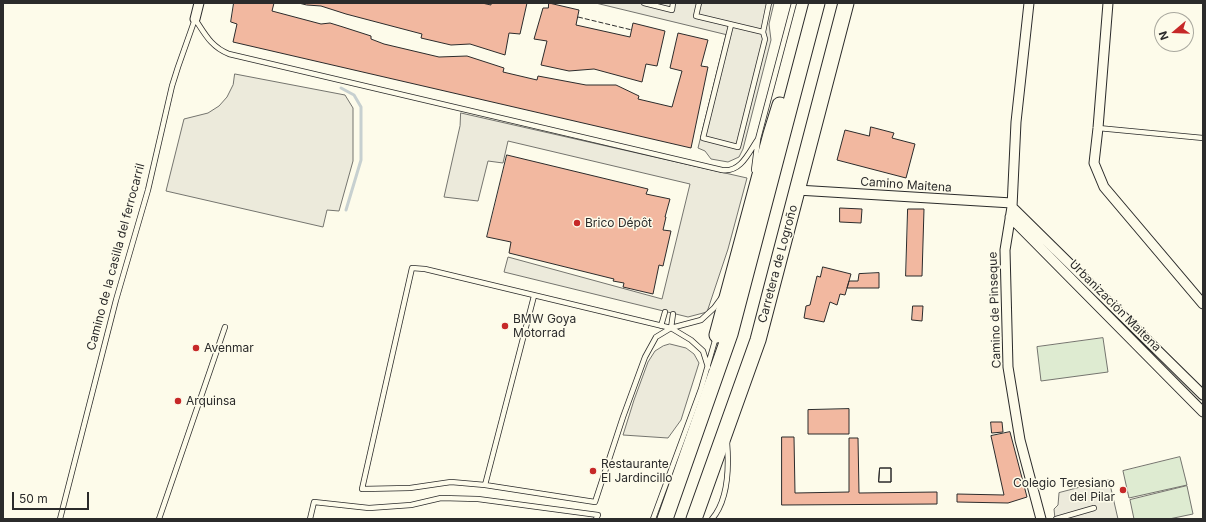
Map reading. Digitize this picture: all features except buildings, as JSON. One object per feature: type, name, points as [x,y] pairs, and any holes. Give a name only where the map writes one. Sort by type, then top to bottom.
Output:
[{"type":"highway","points":[[665,519],[730,334],[816,3]]},
{"type":"highway","name":"Carretera de Logroño","points":[[694,519],[758,340],[846,3]]},
{"type":"highway","points":[[717,335],[771,134],[788,84],[801,62]]},
{"type":"street","name":"Camino de la casilla del ferrocarril","points":[[195,19],[200,3]]},
{"type":"street","name":"Camino de Pinseque","points":[[1029,3],[1016,122],[1012,205],[1005,250],[1008,367],[1020,440],[1041,519]]},
{"type":"street","points":[[1108,3],[1094,163],[1104,187],[1203,304]]},
{"type":"street","name":"Camino Maitena","points":[[797,190],[1012,205]]},
{"type":"street","points":[[1012,205],[1203,395]]},
{"type":"street","name":"Urbanización Maitena","points":[[1010,217],[1203,412]]},
{"type":"lane","points":[[644,3],[672,10],[673,3]]},
{"type":"lane","points":[[699,3],[696,16],[763,32]]},
{"type":"lane","points":[[731,25],[703,138],[738,148],[765,39],[763,32],[769,3]]},
{"type":"lane","points":[[754,176],[758,139],[794,3]]},
{"type":"lane","points":[[195,19],[210,42],[216,48],[229,54],[722,170],[729,170],[741,164],[758,139]]},
{"type":"lane","name":"Camino de la casilla del ferrocarril","points":[[60,519],[116,300],[148,190],[173,81],[195,19]]},
{"type":"lane","points":[[1098,128],[1203,138]]},
{"type":"lane","points":[[653,519],[708,366],[717,335],[723,295],[752,182]]},
{"type":"lane","points":[[708,366],[703,351],[691,340],[671,328],[425,269],[412,268],[362,489],[410,488],[451,482],[486,485],[595,502],[644,357],[656,337],[671,328],[701,320],[714,308],[723,295]]},
{"type":"lane","points":[[486,485],[534,296]]},
{"type":"lane","points":[[661,326],[665,312]]},
{"type":"lane","points":[[671,328],[673,314]]},
{"type":"lane","points":[[159,519],[225,327]]},
{"type":"lane","points":[[712,519],[718,511],[725,486],[728,458],[726,428]]},
{"type":"lane","points":[[310,519],[314,502],[369,508],[411,505],[442,498],[478,499],[598,515],[596,519]]},
{"type":"lane","points":[[1056,519],[1094,508]]},
{"type":"green space","points":[[1103,338],[1108,372],[1041,381],[1037,347]]},
{"type":"green space","points":[[1180,457],[1187,485],[1129,498],[1123,471]]},
{"type":"green space","points":[[1187,486],[1193,514],[1169,519],[1134,519],[1130,500]]},
{"type":"shaded area","points":[[596,3],[774,3],[769,24],[771,40],[743,149],[739,157],[728,162],[711,159],[705,151],[698,148],[726,35]]},
{"type":"shaded area","points":[[235,74],[345,95],[353,108],[353,161],[339,211],[327,210],[323,227],[166,191],[184,119],[208,113],[219,106],[227,97],[233,85]]},
{"type":"shaded area","points":[[461,113],[747,178],[728,249],[707,312],[688,317],[504,272],[508,257],[662,299],[690,184],[508,141],[503,163],[488,161],[478,201],[444,197],[460,126]]},
{"type":"shaded area","points":[[670,344],[686,348],[694,354],[699,363],[681,420],[668,438],[623,435],[648,362],[655,351]]},
{"type":"shaded area","points":[[1109,480],[1118,519],[1055,519],[1054,509],[1058,505],[1059,493]]},
{"type":"waterway","points":[[341,88],[354,95],[361,107],[361,160],[346,210]]},
{"type":"fence","points":[[578,17],[632,30]]},
{"type":"place","name":"Brico Dépôt","points":[[577,223]]},
{"type":"place","name":"BMW Goya Motorrad","points":[[505,326]]},
{"type":"place","name":"Avenmar","points":[[196,348]]},
{"type":"place","name":"Arquinsa","points":[[178,401]]},
{"type":"place","name":"Restaurante El Jardincillo","points":[[593,471]]},
{"type":"place","name":"Colegio Teresiano del Pilar","points":[[1123,490]]}]
